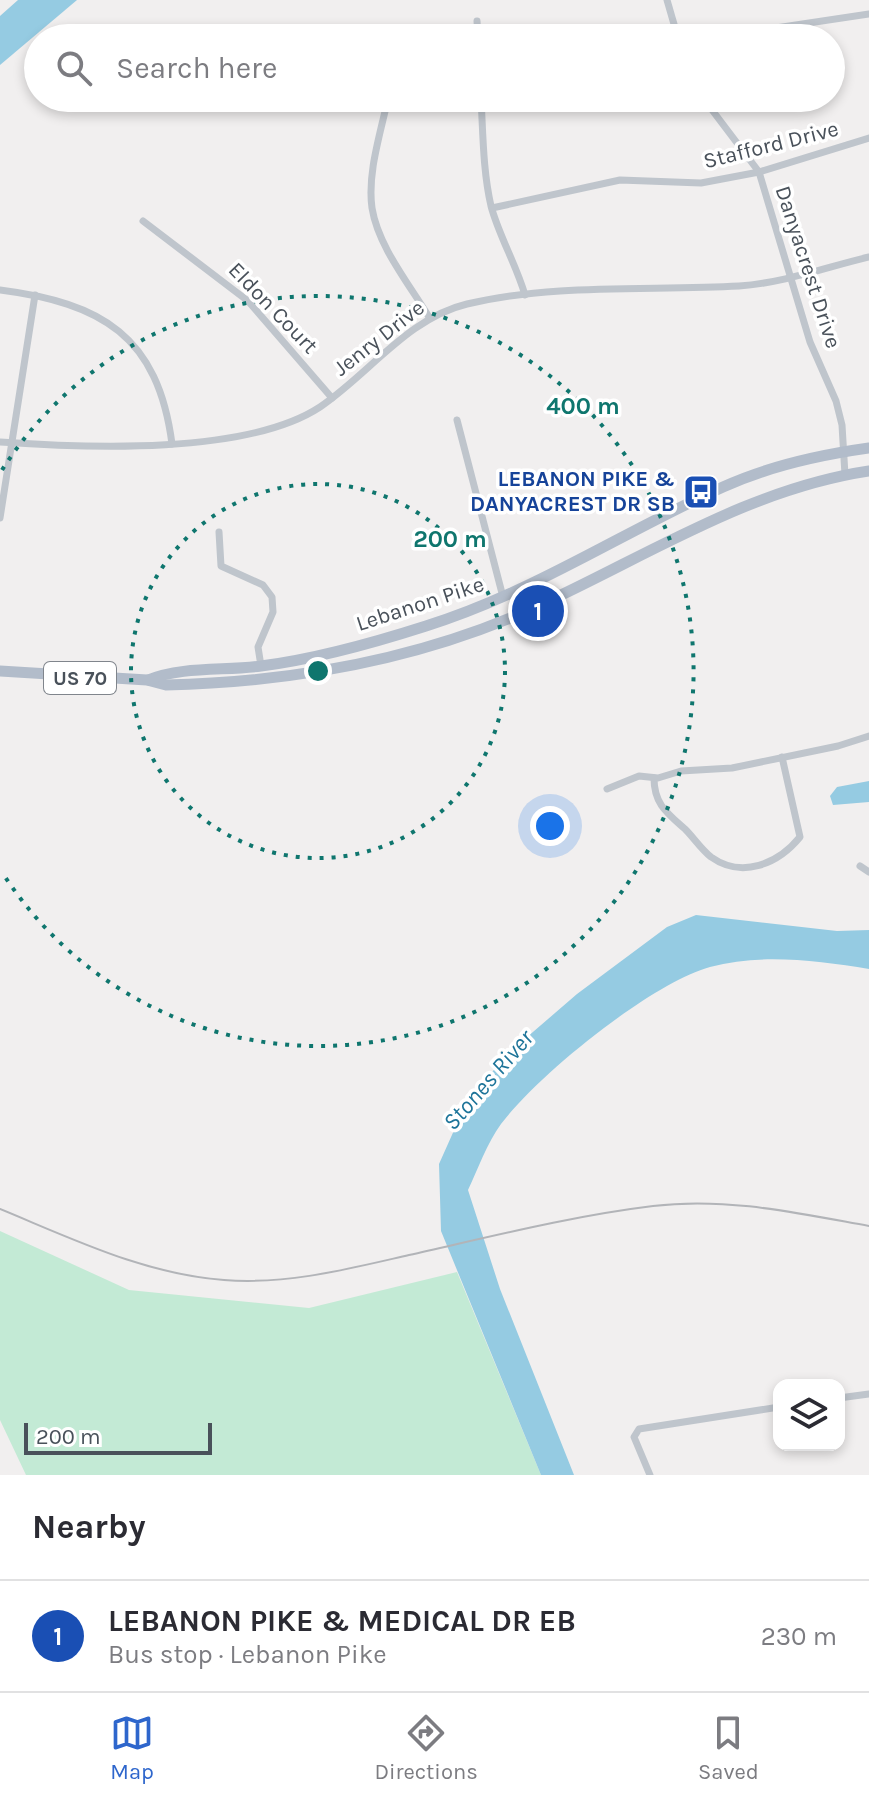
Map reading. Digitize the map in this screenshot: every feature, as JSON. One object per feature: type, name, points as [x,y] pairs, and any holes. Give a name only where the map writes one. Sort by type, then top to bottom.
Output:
[{"type":"main road","name":"Lebanon Pike","points":[[0,671],[147,680],[166,685],[213,684],[349,665],[433,645],[499,622],[734,509],[844,463],[869,448]]},
{"type":"main road","name":"Lebanon Pike","points":[[147,680],[163,673],[261,666],[345,649],[426,626],[498,599],[725,486],[779,466],[844,463],[869,471]]},
{"type":"main road","points":[[498,599],[499,622]]},
{"type":"main road","points":[[345,649],[349,665]]},
{"type":"street","points":[[667,0],[674,24]]},
{"type":"street","points":[[802,24],[869,14]]},
{"type":"street","points":[[385,112],[373,169],[372,207],[380,235],[429,317]]},
{"type":"street","points":[[482,112],[485,165],[492,208],[516,262],[525,295]]},
{"type":"street","name":"Danyacrest Drive","points":[[714,112],[759,172],[810,342],[836,401],[844,463]]},
{"type":"street","name":"Stafford Drive","points":[[492,208],[620,180],[701,183],[759,172],[869,138]]},
{"type":"street","name":"Eldon Court","points":[[143,221],[248,301],[332,398]]},
{"type":"street","name":"Jenry Drive","points":[[0,442],[172,444],[260,433],[291,423],[332,398],[429,317],[467,304],[525,295],[742,286],[869,257]]},
{"type":"street","points":[[0,290],[35,295],[86,309],[130,342],[160,389],[172,444]]},
{"type":"street","points":[[0,518],[35,295]]},
{"type":"street","points":[[457,420],[498,599]]},
{"type":"street","points":[[219,532],[221,566],[263,585],[272,597],[273,612],[258,647],[261,666]]},
{"type":"street","points":[[607,789],[631,778],[654,778],[782,757],[869,736]]},
{"type":"street","points":[[654,778],[658,803],[709,855],[729,866],[751,868],[781,856],[800,837],[782,757]]},
{"type":"street","points":[[860,866],[869,872]]},
{"type":"street","points":[[845,1397],[869,1394]]},
{"type":"street","points":[[650,1475],[634,1437],[639,1429],[773,1408]]},
{"type":"green space","points":[[0,1231],[129,1290],[309,1308],[457,1272],[541,1475],[26,1475],[0,1420]]},
{"type":"water","points":[[18,0],[77,0],[49,24],[24,24],[24,45],[0,65],[0,16]]},
{"type":"water","points":[[869,781],[869,802],[833,805],[830,796],[837,787]]},
{"type":"water","name":"Stones River","points":[[696,915],[837,931],[869,930],[869,969],[769,959],[710,967],[685,977],[597,1033],[541,1081],[496,1131],[468,1190],[500,1289],[574,1475],[541,1475],[441,1231],[439,1164],[464,1108],[504,1057],[577,994],[667,927]]},
{"type":"railway","points":[[0,1209],[137,1263],[194,1276],[248,1281],[294,1278],[340,1270],[561,1221],[653,1206],[734,1205],[869,1226]]},
{"type":"place","name":"LEBANON PIKE & DANYACREST DR SB","points":[[701,492]]},
{"type":"place","name":"LEBANON PIKE & MEDICAL DR EB","points":[[538,611]]}]
